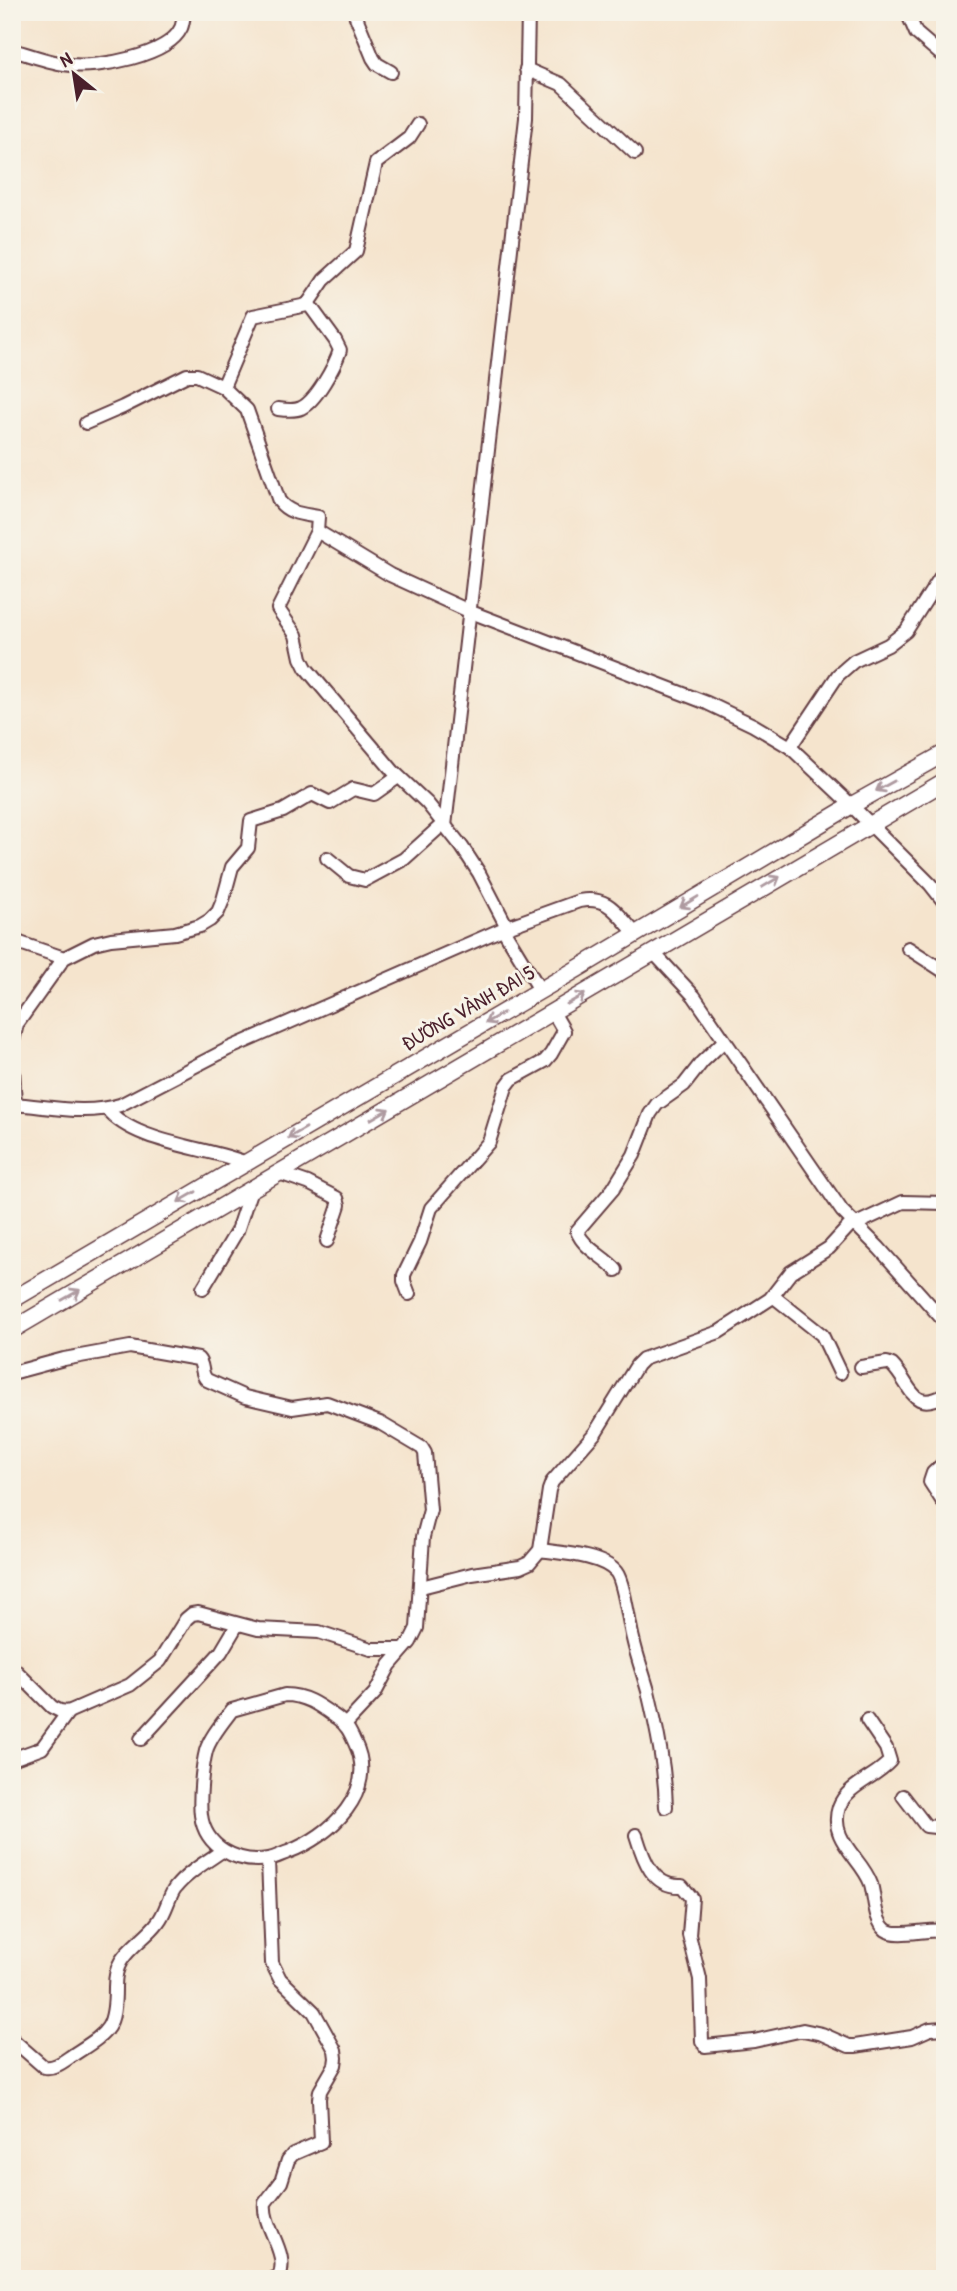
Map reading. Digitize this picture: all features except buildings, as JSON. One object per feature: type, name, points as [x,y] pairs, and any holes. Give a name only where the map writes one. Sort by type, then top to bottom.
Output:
[{"type":"main road","name":"ĐƯỜNG VÀNH ĐAI 5","points":[[12,1300],[852,805],[945,753]]},
{"type":"main road","points":[[12,1329],[945,781]]},
{"type":"street","points":[[12,50],[67,65],[84,66],[142,56],[176,35],[185,12]]},
{"type":"street","points":[[354,12],[373,58],[377,64],[391,72]]},
{"type":"street","points":[[327,858],[349,876],[365,880],[404,859],[444,825],[471,612],[526,118],[527,12]]},
{"type":"street","points":[[907,12],[916,33],[945,58]]},
{"type":"street","points":[[526,69],[561,84],[635,153]]},
{"type":"street","points":[[223,387],[253,316],[302,307],[308,303],[324,280],[356,251],[376,163],[409,138],[418,124]]},
{"type":"street","points":[[278,409],[298,410],[305,406],[335,365],[340,351],[308,303]]},
{"type":"street","points":[[86,423],[187,375],[197,375],[223,387],[247,410],[279,501],[284,508],[292,512],[317,517],[317,531],[278,608],[296,635],[301,658],[307,670],[398,777],[427,803],[479,873],[505,928],[540,990]]},
{"type":"street","points":[[317,531],[390,575],[471,612],[707,703],[790,747],[852,805],[945,903]]},
{"type":"street","points":[[790,747],[838,675],[854,661],[888,645],[906,631],[945,570]]},
{"type":"street","points":[[398,777],[374,794],[353,789],[330,803],[312,794],[289,808],[251,821],[248,848],[232,867],[218,912],[200,926],[175,933],[111,939],[94,943],[64,958],[18,1024],[12,1048],[14,1104],[76,1111],[107,1109],[133,1099],[221,1052],[505,928],[563,906],[591,899],[601,900],[636,934]]},
{"type":"street","points":[[12,938],[64,958]]},
{"type":"street","points":[[908,948],[945,972]]},
{"type":"street","points":[[654,953],[694,996],[853,1224],[879,1248],[945,1322]]},
{"type":"street","points":[[409,1294],[404,1275],[420,1242],[431,1208],[489,1142],[506,1087],[512,1079],[537,1066],[551,1054],[564,1031],[553,1012]]},
{"type":"street","points":[[616,1270],[601,1255],[587,1247],[577,1231],[613,1189],[634,1155],[650,1114],[657,1104],[684,1086],[702,1062],[724,1041]]},
{"type":"street","points":[[107,1109],[118,1121],[157,1139],[246,1163]]},
{"type":"street","points":[[279,1173],[308,1182],[337,1198],[339,1205],[327,1241]]},
{"type":"street","points":[[203,1288],[237,1231],[251,1189]]},
{"type":"street","points":[[421,1587],[529,1563],[540,1550],[552,1482],[595,1433],[637,1366],[650,1356],[719,1332],[773,1296],[791,1272],[822,1254],[853,1224],[903,1202],[945,1203]]},
{"type":"street","points":[[773,1296],[822,1335],[840,1373]]},
{"type":"street","points":[[12,1373],[83,1355],[138,1347],[198,1359],[202,1365],[203,1377],[245,1398],[292,1408],[327,1403],[380,1423],[418,1444],[425,1454],[430,1510],[423,1537],[417,1628],[415,1635],[390,1665],[369,1700],[346,1724]]},
{"type":"street","points":[[861,1367],[887,1363],[892,1365],[919,1401],[927,1403],[945,1395]]},
{"type":"street","points":[[945,1462],[933,1473],[930,1482],[945,1504]]},
{"type":"street","points":[[540,1550],[608,1564],[621,1580],[635,1650],[659,1740],[666,1807]]},
{"type":"street","points":[[12,1667],[52,1707],[60,1712],[68,1712],[130,1685],[160,1661],[186,1619],[192,1614],[198,1613],[265,1630],[319,1632],[371,1649],[403,1649]]},
{"type":"street","points":[[141,1739],[222,1652],[237,1625]]},
{"type":"street","points":[[285,1695],[296,1695],[308,1698],[346,1724],[360,1752],[362,1765],[356,1793],[345,1814],[314,1839],[268,1860],[240,1858],[222,1851],[202,1824],[200,1806],[206,1750],[232,1710],[285,1695]]},
{"type":"street","points":[[12,1759],[42,1748],[68,1712]]},
{"type":"street","points":[[867,1720],[886,1748],[890,1761],[875,1775],[847,1793],[839,1806],[837,1818],[842,1839],[869,1880],[884,1928],[897,1933],[945,1931]]},
{"type":"street","points":[[903,1796],[926,1826],[945,1828]]},
{"type":"street","points":[[636,1835],[645,1862],[653,1875],[673,1887],[682,1886],[692,1898],[689,1935],[700,1979],[702,2041],[705,2046],[754,2041],[803,2030],[855,2046],[912,2037],[930,2029],[945,2028]]},
{"type":"street","points":[[12,2039],[44,2067],[50,2068],[89,2045],[108,2029],[114,2016],[115,1973],[121,1960],[159,1922],[169,1905],[173,1890],[222,1851]]},
{"type":"street","points":[[268,1860],[272,1963],[280,1979],[314,2012],[335,2050],[336,2058],[335,2065],[320,2091],[321,2142],[300,2150],[288,2160],[281,2182],[265,2203],[265,2214],[280,2256],[281,2274],[277,2278]]}]
